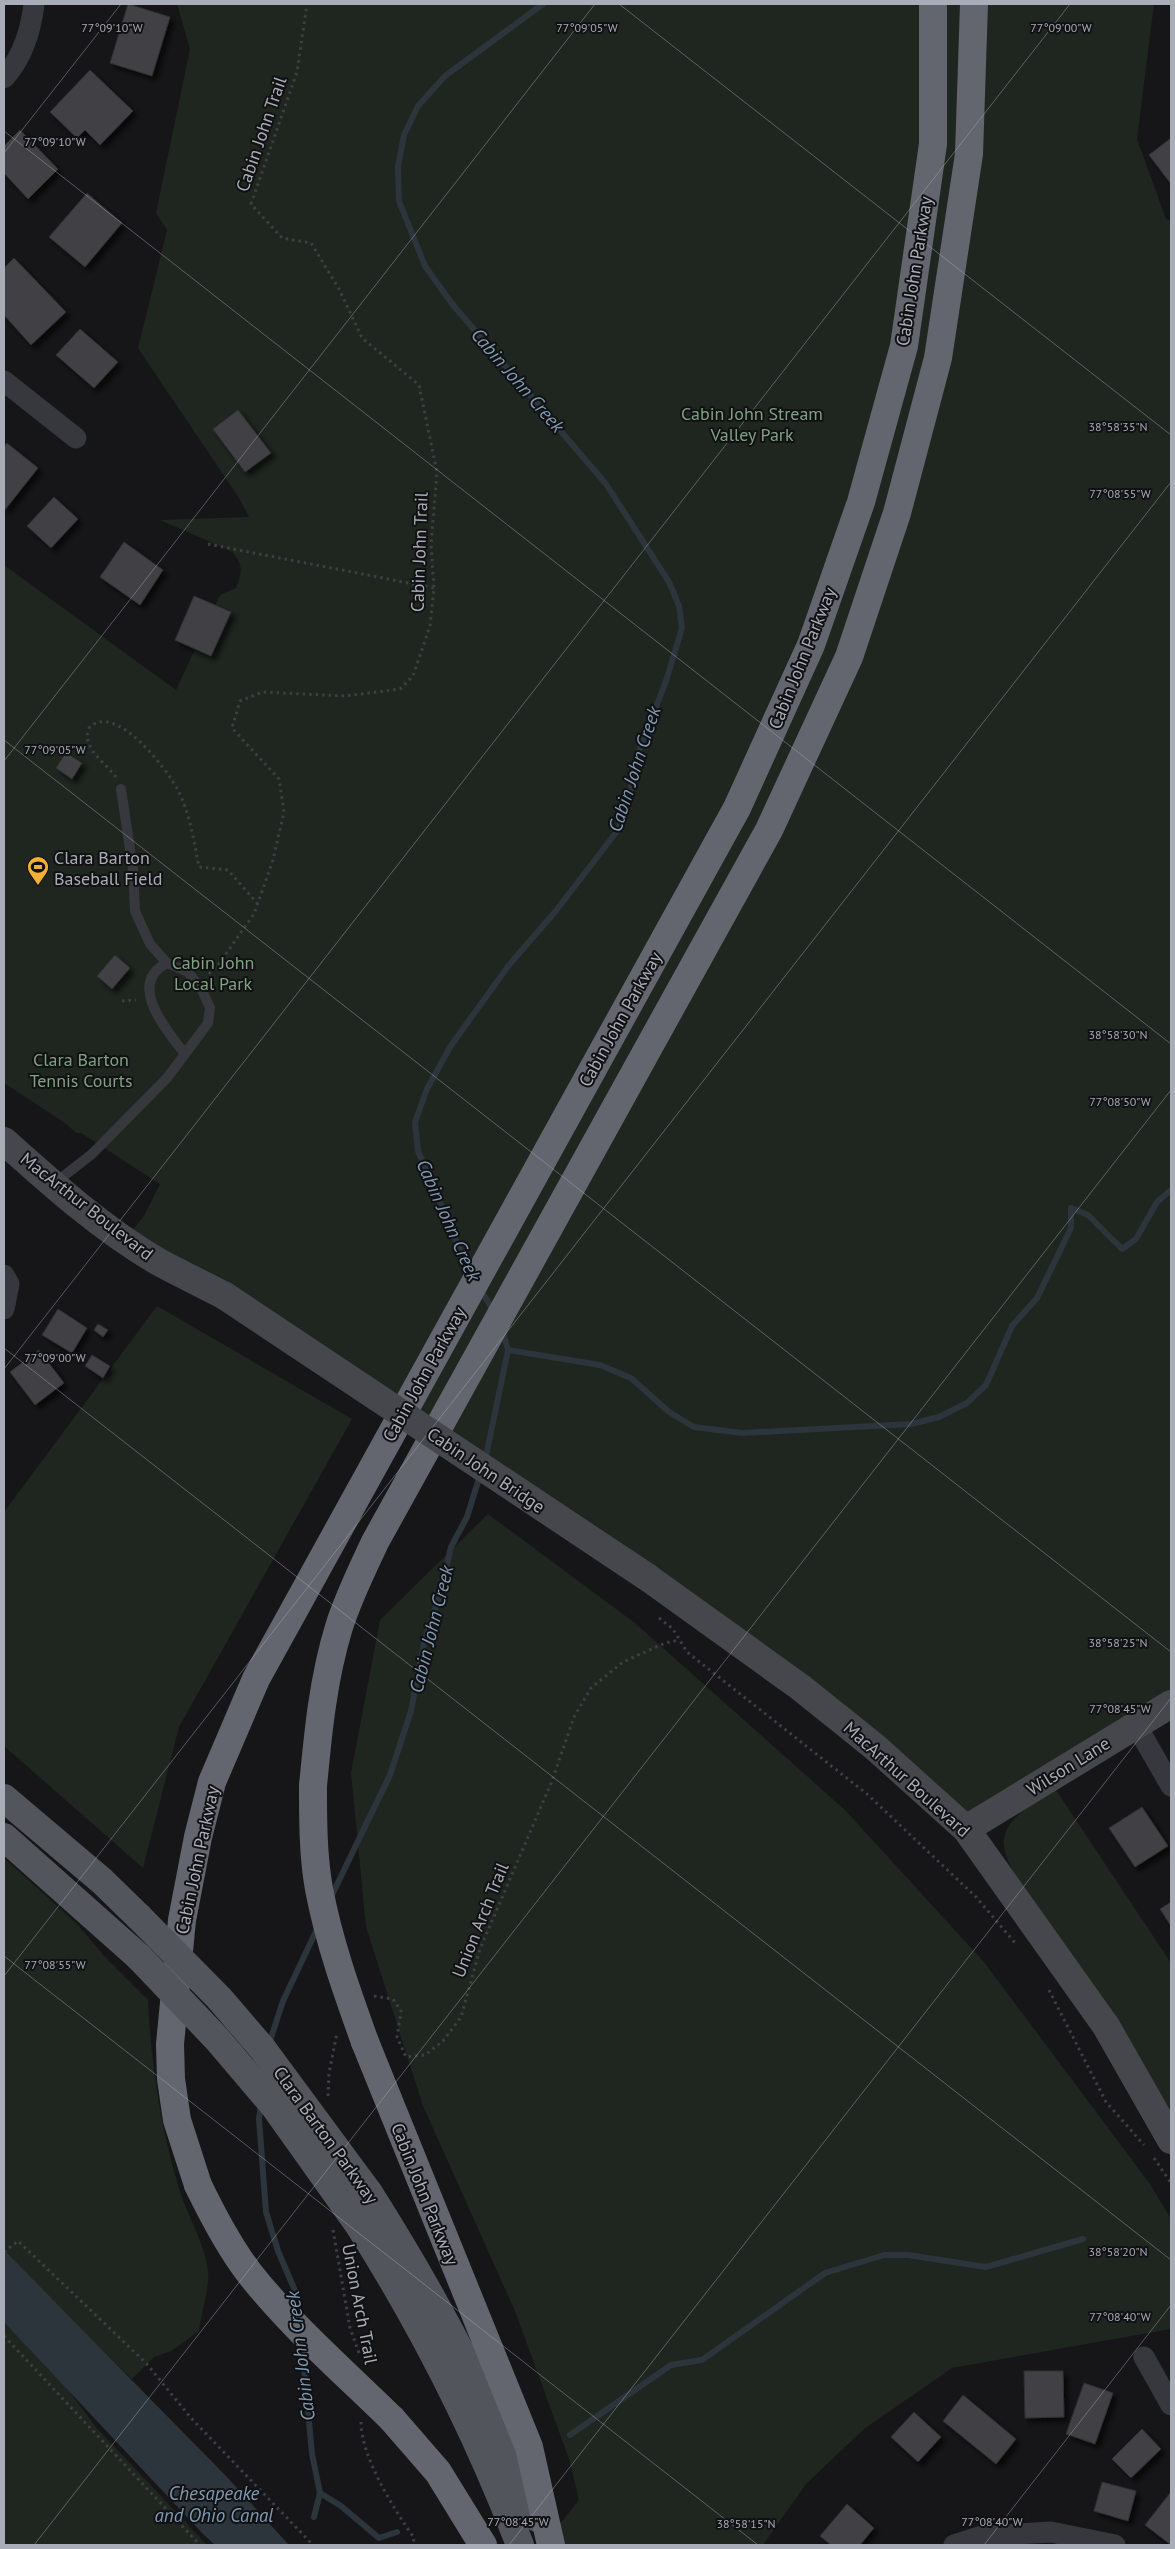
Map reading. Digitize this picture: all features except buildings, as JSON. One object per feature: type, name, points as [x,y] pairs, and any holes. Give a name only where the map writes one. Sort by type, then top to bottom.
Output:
[{"type":"highway","name":"Cabin John Parkway","points":[[483,2545],[438,2472],[392,2419],[276,2303],[250,2273],[212,2213],[198,2185],[177,2120],[172,2079],[170,2044],[182,1920],[198,1837],[212,1782],[256,1679],[737,808],[812,645],[861,502],[904,346],[933,144],[933,4]]},
{"type":"highway","name":"Cabin John Parkway","points":[[549,2545],[529,2447],[365,2042],[339,1971],[319,1888],[313,1786],[321,1707],[339,1625],[375,1542],[403,1488],[769,830],[849,657],[897,513],[938,358],[969,154],[974,4]]},
{"type":"main road","name":"MacArthur Boulevard","points":[[4,1141],[56,1188],[156,1260],[225,1296]]},
{"type":"main road","name":"Cabin John Bridge","points":[[225,1296],[647,1577]]},
{"type":"main road","name":"MacArthur Boulevard","points":[[647,1577],[838,1717],[876,1748],[966,1829],[1106,2026],[1158,2149]]},
{"type":"main road","name":"Wilson Lane","points":[[966,1829],[1171,1704]]},
{"type":"main road","name":"Clara Barton Parkway","points":[[4,1798],[102,1881],[213,1992],[262,2048],[369,2193],[409,2256],[468,2364],[513,2458],[549,2545]]},
{"type":"main road","name":"Clara Barton Parkway","points":[[4,1837],[139,1957],[217,2039],[274,2106],[360,2227],[394,2281],[434,2352],[500,2492],[520,2545]]},
{"type":"street","points":[[4,78],[14,67],[32,24],[34,4]]},
{"type":"street","points":[[4,381],[76,438]]},
{"type":"street","points":[[4,1275],[9,1284],[4,1309]]},
{"type":"street","points":[[1136,1725],[1171,1786]]},
{"type":"street","points":[[1144,2357],[1171,2406]]},
{"type":"street","points":[[954,2545],[982,2536],[1051,2532],[1114,2545]]},
{"type":"lane","points":[[56,1188],[65,1175],[92,1154],[167,1078],[184,1053],[201,1035],[208,1023],[210,1008],[197,984],[188,972],[167,964],[150,944],[135,911],[133,869],[121,789]]},
{"type":"lane","points":[[167,964],[158,968],[149,984],[151,1005],[184,1053]]},
{"type":"path","name":"Cabin John Trail","points":[[197,984],[218,965],[254,914],[273,860],[284,812],[279,779],[232,728],[240,701],[262,692],[345,696],[400,688],[413,676],[430,626],[434,588],[431,546],[437,472],[418,384],[362,338],[338,289],[311,243],[282,238],[251,204],[297,72],[307,4]]},
{"type":"path","points":[[208,544],[434,588]]},
{"type":"path","points":[[121,789],[114,775],[89,748],[86,740],[89,728],[99,720],[108,720],[118,725],[141,744],[164,768],[178,791],[192,825],[199,867],[228,870],[257,904]]},
{"type":"path","points":[[656,1615],[674,1630],[687,1652],[867,1794],[976,1897],[1021,1950]]},
{"type":"path","name":"Union Arch Trail","points":[[372,1996],[393,1999],[401,2011],[397,2037],[406,2057],[425,2055],[443,2040],[461,2018],[469,1982],[480,1949],[552,1780],[574,1717],[591,1688],[623,1662],[665,1643],[679,1640]]},
{"type":"path","points":[[1045,1982],[1106,2102],[1158,2149],[1171,2183]]},
{"type":"path","points":[[328,2102],[333,2044],[340,2025]]},
{"type":"path","name":"Union Arch Trail","points":[[332,2220],[333,2240],[347,2312],[360,2356]]},
{"type":"path","points":[[4,2252],[18,2241],[146,2363],[191,2418],[313,2545]]},
{"type":"path","points":[[4,2336],[200,2545]]},
{"type":"path","points":[[360,2417],[361,2434],[374,2468],[414,2538],[413,2545]]},
{"type":"green space","name":"Cabin John Stream Valley Park","points":[[177,4],[1154,4],[1137,139],[1166,219],[1171,221],[1171,1704],[966,1829],[876,1748],[125,1239],[144,1216],[160,1184],[81,1133],[76,1133],[65,1123],[4,1083],[4,565],[176,690],[220,595],[236,588],[240,577],[240,564],[231,551],[160,520],[249,517],[239,498],[138,348],[167,230],[156,213],[190,49]]},
{"type":"green space","points":[[157,1306],[352,1419],[179,1727],[143,1868],[4,1746],[4,1512]]},
{"type":"green space","points":[[488,1514],[635,1623],[845,1810],[984,1962],[1150,2184],[1171,2219],[1171,2329],[952,2368],[864,2429],[806,2484],[763,2545],[543,2545],[579,2500],[569,2459],[515,2311],[423,2106],[366,1927],[351,1773],[380,1620]]},
{"type":"green space","points":[[1056,1790],[1171,1963],[1171,2115],[1015,1876],[1006,1855],[1005,1834],[1014,1820],[1027,1808]]},
{"type":"green space","points":[[4,1858],[77,1924],[105,1957],[148,2000],[151,2047],[161,2116],[181,2196],[203,2248],[208,2277],[207,2293],[199,2331],[171,2351],[154,2357],[132,2379],[20,2269],[4,2250]]},
{"type":"green space","points":[[4,2309],[36,2347],[96,2427],[207,2545],[4,2545]]},
{"type":"water","name":"Chesapeake and Ohio Canal","points":[[4,2250],[226,2476],[289,2545],[215,2545],[203,2534],[4,2322]]},
{"type":"waterway","name":"Cabin John Creek","points":[[470,1273],[418,1151],[415,1122],[427,1089],[450,1047],[509,965],[555,912],[618,830],[630,792],[639,751],[666,681],[682,628],[679,606],[669,582],[606,484],[453,305],[425,266],[399,201],[398,167],[404,135],[418,106],[445,76],[543,4]]},
{"type":"waterway","points":[[508,1350],[600,1365],[631,1378],[669,1412],[694,1427],[742,1433],[911,1424],[939,1417],[967,1403],[986,1385],[1012,1326],[1037,1298],[1071,1228],[1071,1208],[1088,1215],[1122,1249],[1136,1239],[1157,1202],[1171,1190]]},
{"type":"waterway","name":"Cabin John Creek","points":[[479,1288],[494,1311]]},
{"type":"waterway","name":"Cabin John Creek","points":[[485,1461],[508,1350],[502,1329]]},
{"type":"waterway","name":"Cabin John Creek","points":[[331,1897],[390,1775],[411,1711],[424,1643],[440,1594],[451,1547],[467,1517],[480,1475]]},
{"type":"waterway","name":"Cabin John Creek","points":[[269,2044],[283,2001],[318,1927]]},
{"type":"waterway","name":"Cabin John Creek","points":[[261,2104],[259,2119],[266,2212],[278,2251],[296,2293],[299,2315]]},
{"type":"waterway","points":[[570,2435],[671,2365],[702,2360],[825,2273],[884,2255],[908,2255],[986,2267],[1083,2239]]},
{"type":"waterway","name":"Cabin John Creek","points":[[302,2345],[312,2454],[320,2493],[314,2517]]},
{"type":"waterway","points":[[320,2493],[341,2506],[379,2538],[397,2532]]},
{"type":"place","name":"Clara Barton Baseball Field","points":[[38,886]]},
{"type":"park label","name":"Cabin John Local Park","points":[[213,972]]},
{"type":"park label","name":"Clara Barton Tennis Courts","points":[[81,1069]]}]
